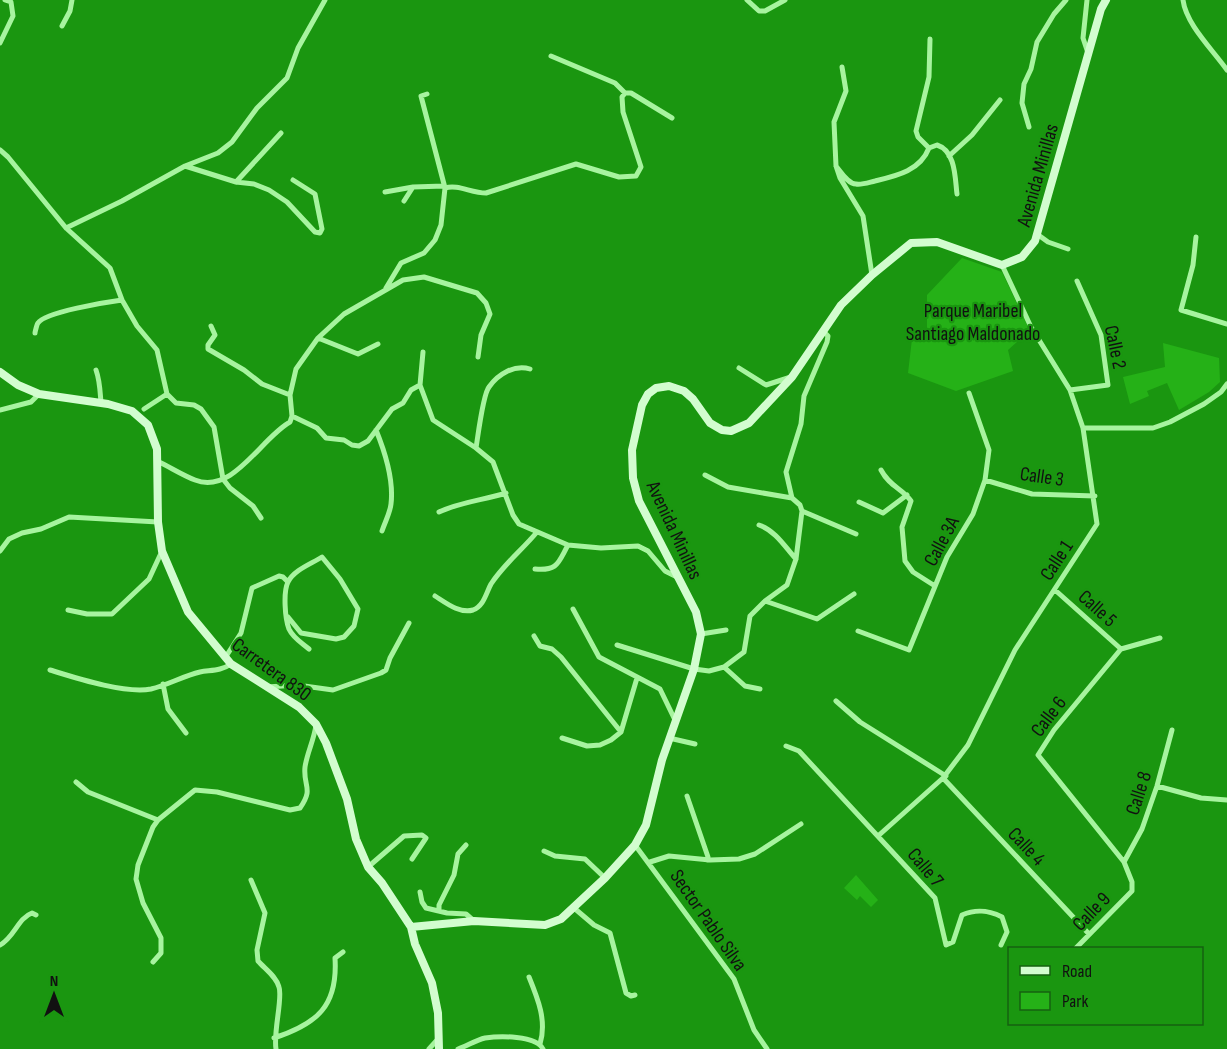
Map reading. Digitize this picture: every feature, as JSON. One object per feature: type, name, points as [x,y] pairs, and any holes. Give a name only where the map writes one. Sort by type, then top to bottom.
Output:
[{"type":"street","points":[[0,43],[13,16],[11,2],[5,0]]},
{"type":"street","points":[[62,26],[70,11],[72,0]]},
{"type":"street","points":[[66,228],[123,201],[185,166],[218,153],[232,142],[257,108],[287,78],[298,48],[325,0]]},
{"type":"street","points":[[747,0],[759,11],[765,11],[785,0]]},
{"type":"street","points":[[1029,127],[1022,103],[1024,84],[1031,69],[1037,42],[1054,14],[1066,0]]},
{"type":"street","points":[[1087,0],[1083,38],[1088,54]]},
{"type":"street","name":"Avenida Minillas","points":[[702,634],[696,612],[639,501],[633,478],[632,450],[642,405],[648,394],[657,388],[669,386],[684,391],[693,399],[710,423],[722,430],[731,431],[749,423],[792,376],[841,305],[872,275],[911,243],[937,242],[1002,265],[1022,257],[1035,241],[1088,54],[1106,0]]},
{"type":"street","points":[[1183,0],[1184,11],[1189,22],[1227,70]]},
{"type":"street","points":[[929,148],[918,137],[916,131],[929,77],[930,39]]},
{"type":"street","points":[[551,56],[615,83],[625,93],[631,93],[672,118]]},
{"type":"street","points":[[842,67],[846,91],[834,122],[836,166],[840,178],[862,216],[872,275]]},
{"type":"street","points":[[386,192],[413,187],[453,185],[476,193],[486,193],[576,164],[620,177],[636,176],[641,167],[623,112],[622,97],[625,93]]},
{"type":"street","points":[[385,290],[401,263],[424,253],[435,240],[441,225],[445,187],[422,96],[427,94]]},
{"type":"street","points":[[949,156],[972,135],[1000,100]]},
{"type":"street","points":[[236,182],[282,133]]},
{"type":"street","points":[[836,166],[849,181],[856,184],[900,175],[914,167],[929,148],[934,145],[943,147],[954,171],[957,194]]},
{"type":"street","points":[[0,150],[66,228],[110,268],[122,300],[137,326],[157,350],[166,394],[176,403],[194,405],[201,409],[214,427],[223,479],[230,488],[253,506],[261,519]]},
{"type":"street","points":[[185,166],[269,190],[287,202],[315,232],[320,233],[322,229],[315,194],[293,180]]},
{"type":"street","points":[[404,201],[413,187]]},
{"type":"street","points":[[1037,234],[1048,242],[1068,249]]},
{"type":"street","points":[[1196,237],[1193,265],[1181,310],[1227,324]]},
{"type":"street","name":"Calle 1","points":[[878,836],[945,777],[968,746],[1015,650],[1098,524],[1083,429],[1070,390],[1031,327],[1002,265]]},
{"type":"street","points":[[157,461],[196,481],[212,484],[242,466],[280,428],[290,422],[292,416],[290,394],[296,369],[318,338],[344,314],[403,280],[424,277],[477,293],[486,303],[489,314],[481,335],[478,357]]},
{"type":"street","name":"Calle 2","points":[[1070,390],[1108,385],[1101,335],[1077,281]]},
{"type":"street","points":[[35,333],[43,318],[86,306],[122,300]]},
{"type":"street","points":[[211,326],[215,335],[207,345],[208,349],[244,370],[262,384],[290,394]]},
{"type":"street","points":[[792,498],[786,472],[801,424],[804,396],[827,342],[828,336],[824,332]]},
{"type":"street","points":[[318,338],[357,354],[378,344]]},
{"type":"street","points":[[423,352],[420,385],[433,420],[493,462],[513,515],[519,524],[568,545],[601,548],[638,546],[648,551],[665,571],[678,578]]},
{"type":"street","points":[[476,448],[488,388],[510,369],[522,367],[530,369]]},
{"type":"street","points":[[739,368],[766,385],[792,376]]},
{"type":"street","points":[[96,370],[101,382],[102,403]]},
{"type":"street","name":"Carretera 830","points":[[0,372],[18,385],[39,394],[102,403],[132,411],[148,425],[157,449],[158,522],[162,550],[188,612],[228,661],[298,707],[316,724],[326,743],[347,799],[356,839],[368,867],[382,883],[411,927],[432,983],[438,1013],[439,1049]]},
{"type":"street","points":[[1083,429],[1153,428],[1170,422],[1204,404],[1221,392],[1227,384]]},
{"type":"street","points":[[292,416],[317,428],[326,438],[344,440],[359,446],[368,441],[392,410],[403,403],[411,390],[420,385]]},
{"type":"street","name":"Calle 3A","points":[[858,631],[909,650],[947,557],[973,514],[985,480],[989,450],[969,393]]},
{"type":"street","points":[[0,410],[31,402],[39,394]]},
{"type":"street","points":[[144,409],[166,394]]},
{"type":"street","points":[[376,430],[390,473],[391,504],[382,531]]},
{"type":"street","points":[[881,470],[888,482],[907,495],[911,501],[902,527],[905,561],[913,572],[935,586]]},
{"type":"street","points":[[617,645],[694,669],[709,671],[724,667],[744,652],[750,616],[765,601],[787,585],[796,559],[802,511],[800,505],[792,498],[728,487],[705,475]]},
{"type":"street","name":"Calle 3","points":[[985,480],[1032,494],[1095,496]]},
{"type":"street","points":[[439,512],[456,504],[506,494]]},
{"type":"street","points":[[859,502],[883,513],[907,495]]},
{"type":"street","points":[[802,511],[856,534]]},
{"type":"street","points":[[0,550],[9,539],[69,517],[158,522]]},
{"type":"street","points":[[759,525],[768,529],[796,559]]},
{"type":"street","points":[[435,596],[454,608],[467,611],[482,605],[498,573],[537,532]]},
{"type":"street","points":[[535,569],[547,570],[557,566],[568,545]]},
{"type":"street","points":[[68,610],[87,614],[112,614],[149,579],[162,550]]},
{"type":"street","points":[[288,617],[301,633],[336,639],[344,637],[354,626],[358,609],[340,579],[322,557],[295,573],[288,582],[284,597],[289,628],[297,640],[309,649]]},
{"type":"street","points":[[50,670],[92,682],[150,689],[200,672],[224,669],[241,633],[252,588],[279,576],[288,582]]},
{"type":"street","name":"Calle 5","points":[[1055,590],[1121,649]]},
{"type":"street","points":[[765,601],[817,619],[854,594]]},
{"type":"street","points":[[573,609],[599,657],[660,689],[675,720]]},
{"type":"street","points":[[265,687],[297,685],[333,690],[381,674],[386,670],[409,624]]},
{"type":"street","points":[[411,927],[474,921],[545,925],[561,919],[574,908],[635,845],[646,825],[662,760],[694,669],[702,634],[726,630]]},
{"type":"street","points":[[534,636],[540,646],[552,649],[561,657],[621,732]]},
{"type":"street","points":[[1121,649],[1160,638]]},
{"type":"street","name":"Calle 6","points":[[1121,649],[1054,730],[1038,755],[1124,862]]},
{"type":"street","points":[[724,667],[746,686],[760,688]]},
{"type":"street","points":[[562,738],[587,746],[600,745],[621,732],[637,678]]},
{"type":"street","points":[[163,684],[168,709],[186,733]]},
{"type":"street","name":"Calle 4","points":[[836,701],[860,722],[945,777],[1089,934]]},
{"type":"street","points":[[153,962],[161,953],[161,938],[143,903],[136,879],[138,865],[153,827],[158,820],[195,790],[217,792],[290,810],[300,808],[308,797],[305,767],[316,724]]},
{"type":"street","name":"Calle 8","points":[[1124,862],[1142,829],[1157,786],[1172,730]]},
{"type":"street","points":[[669,738],[695,744]]},
{"type":"street","name":"Calle 7","points":[[786,746],[800,751],[935,898],[946,945],[953,942],[962,915],[973,910],[994,913],[1002,917],[1007,932],[1001,945]]},
{"type":"street","points":[[76,782],[88,792],[158,820]]},
{"type":"street","points":[[1157,786],[1201,798],[1227,800]]},
{"type":"street","points":[[687,796],[707,860]]},
{"type":"street","points":[[650,862],[669,856],[707,860],[739,859],[755,854],[801,824]]},
{"type":"street","points":[[368,867],[404,836],[422,835],[426,838],[412,859]]},
{"type":"street","points":[[439,910],[439,905],[454,875],[458,854],[466,845]]},
{"type":"street","name":"Sector Pablo Silva","points":[[635,845],[650,862],[734,979],[754,1029],[767,1049]]},
{"type":"street","points":[[544,851],[555,856],[585,859],[605,878]]},
{"type":"street","name":"Calle 9","points":[[1077,947],[1131,891],[1132,882],[1124,862]]},
{"type":"street","points":[[251,880],[265,914],[257,951],[258,961],[276,979],[280,989],[274,1038],[276,1049]]},
{"type":"street","points":[[420,892],[426,908],[447,913],[466,914],[474,921]]},
{"type":"street","points":[[574,908],[594,925],[610,933],[626,993],[631,996],[635,995]]},
{"type":"street","points":[[0,945],[7,942],[25,915],[32,913],[36,915]]},
{"type":"street","points":[[274,1038],[300,1030],[322,1013],[330,994],[336,969],[335,958],[343,952]]},
{"type":"street","points":[[458,1049],[485,1038],[530,1038],[542,1046],[544,1031],[530,977]]},
{"type":"street","points":[[429,1049],[439,1037]]},
{"type":"green space","name":"Parque Maribel Santiago Maldonado","points":[[962,258],[1002,272],[1030,331],[1031,339],[1018,341],[1008,350],[1013,371],[956,391],[908,373],[912,339],[927,339],[927,295]]},
{"type":"green space","points":[[1163,343],[1219,358],[1220,382],[1209,392],[1179,410],[1167,383],[1147,391],[1149,396],[1130,404],[1123,377],[1165,367]]},
{"type":"green space","points":[[856,875],[878,900],[871,907],[860,896],[857,900],[844,888]]}]
